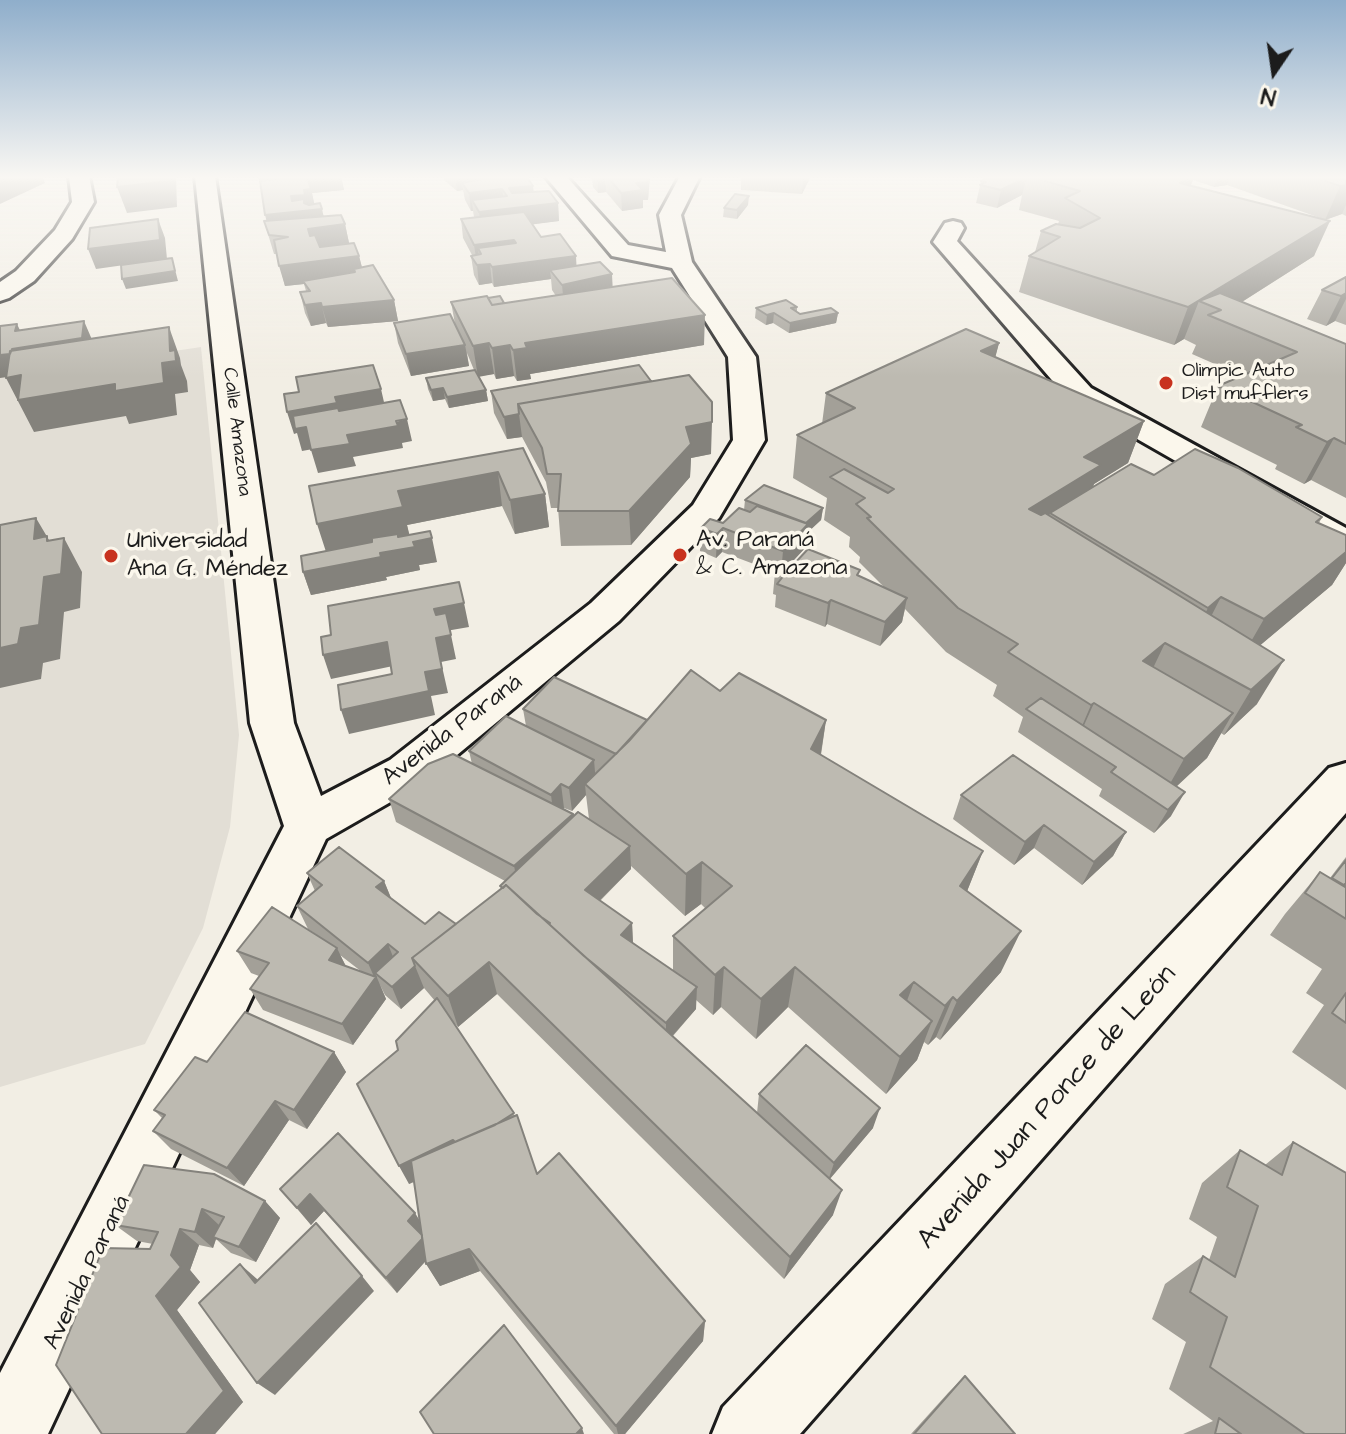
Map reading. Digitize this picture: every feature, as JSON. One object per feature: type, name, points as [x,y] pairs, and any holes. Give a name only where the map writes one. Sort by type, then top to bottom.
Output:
[{"type":"street","points":[[0,293],[25,276],[56,243]]},
{"type":"street","name":"Calle Amazona","points":[[213,243],[272,723],[308,826]]},
{"type":"street","points":[[613,243],[620,251],[680,262]]},
{"type":"street","name":"Avenida Paraná","points":[[9,1434],[308,826],[406,772],[605,612],[707,511],[749,440],[742,357],[680,262],[676,243]]},
{"type":"street","points":[[946,243],[1080,394],[1346,543]]},
{"type":"street","name":"Avenida Juan Ponce de León","points":[[750,1434],[1346,781]]},
{"type":"shaded area","name":"Universidad Ana G. Méndez","points":[[201,347],[239,735],[230,827],[203,928],[145,1044],[0,1087],[0,377]]},
{"type":"building","points":[[89,243],[137,243],[88,249]]},
{"type":"building","points":[[275,243],[318,243],[320,247],[354,243],[359,256],[279,266]]},
{"type":"building","points":[[516,243],[566,243],[576,256],[492,267],[490,264],[477,265],[471,256],[481,254],[478,248]]},
{"type":"building","points":[[1050,243],[1294,243],[1188,307],[1029,256]]},
{"type":"building","points":[[172,258],[175,271],[122,279],[121,265]]},
{"type":"building","points":[[600,262],[612,274],[562,285],[550,270]]},
{"type":"building","points":[[373,265],[394,300],[322,307],[321,303],[305,305],[300,292],[310,291],[303,281],[355,272],[354,269]]},
{"type":"building","points":[[1346,277],[1346,293],[1341,296],[1322,290]]},
{"type":"building","points":[[672,278],[705,315],[525,343],[527,348],[513,350],[510,345],[492,348],[489,343],[473,346],[451,302],[487,296],[492,305]]},
{"type":"building","points":[[1220,293],[1346,344],[1346,444],[1334,438],[1327,442],[1296,427],[1302,425],[1218,386],[1297,352],[1208,315],[1221,310],[1199,301]]},
{"type":"building","points":[[500,296],[504,303],[492,305],[488,298]]},
{"type":"building","points":[[786,300],[797,307],[791,308],[800,314],[831,308],[838,313],[790,323],[774,313],[767,315],[756,308]]},
{"type":"building","points":[[450,314],[465,345],[406,354],[394,323]]},
{"type":"building","points":[[84,321],[82,338],[12,349],[10,354],[0,355],[0,326],[17,324],[15,331]]},
{"type":"building","points":[[169,327],[170,351],[175,350],[176,361],[162,363],[164,383],[115,391],[115,384],[18,400],[21,375],[6,378],[10,351]]},
{"type":"building","points":[[966,329],[999,343],[981,351],[1144,421],[1084,457],[1101,465],[1029,509],[1041,515],[1045,513],[1284,660],[1251,690],[1165,643],[1143,661],[1233,713],[1184,759],[1008,652],[1018,644],[958,608],[867,518],[871,517],[856,504],[865,498],[830,477],[844,469],[888,493],[894,489],[797,435],[855,408],[826,393]]},
{"type":"building","points":[[373,365],[381,389],[335,397],[337,403],[287,412],[284,394],[299,392],[296,377]]},
{"type":"building","points":[[639,365],[651,381],[518,404],[519,414],[504,417],[491,391]]},
{"type":"building","points":[[475,370],[486,390],[447,397],[443,388],[431,390],[426,378]]},
{"type":"building","points":[[689,375],[712,402],[712,422],[686,427],[691,444],[629,511],[558,511],[561,474],[547,474],[542,448],[518,404]]},
{"type":"building","points":[[400,400],[407,419],[396,421],[398,426],[347,435],[350,444],[311,450],[306,427],[295,429],[293,416]]},
{"type":"building","points":[[523,448],[545,494],[510,500],[498,472],[398,491],[403,507],[317,524],[309,486]]},
{"type":"building","points":[[1195,449],[1238,468],[1322,517],[1316,522],[1346,535],[1346,552],[1264,619],[1221,597],[1208,608],[1050,513],[1131,464],[1154,475]]},
{"type":"building","points":[[764,485],[823,508],[806,523],[745,500]]},
{"type":"building","points":[[757,506],[808,524],[783,551],[723,528],[717,534],[701,528],[710,519],[723,523],[739,508],[750,512]]},
{"type":"building","points":[[36,518],[34,539],[47,536],[47,541],[64,538],[61,574],[44,577],[39,625],[21,628],[18,644],[0,648],[0,525]]},
{"type":"building","points":[[430,531],[432,538],[413,542],[415,547],[303,572],[301,556],[372,542],[372,538]]},
{"type":"building","points":[[808,549],[860,570],[857,575],[907,598],[885,622],[831,600],[828,603],[777,584],[785,574],[775,570],[785,560],[795,563]]},
{"type":"building","points":[[459,582],[464,603],[434,609],[436,615],[446,613],[451,635],[436,638],[442,669],[425,672],[429,691],[341,710],[338,685],[392,674],[387,642],[323,655],[321,637],[331,635],[328,606]]},
{"type":"building","points":[[691,670],[720,691],[739,673],[826,720],[811,749],[983,851],[960,886],[1021,931],[957,1001],[953,997],[945,1006],[914,982],[900,995],[932,1021],[900,1057],[795,967],[761,999],[724,967],[715,975],[673,936],[732,886],[702,862],[686,874],[585,784],[629,741]]},
{"type":"building","points":[[554,677],[647,720],[616,754],[523,709]]},
{"type":"building","points":[[1041,698],[1185,792],[1168,810],[1111,772],[1116,767],[1026,709]]},
{"type":"building","points":[[506,716],[594,760],[569,788],[561,784],[551,795],[469,751]]},
{"type":"building","points":[[453,754],[573,814],[514,866],[389,799],[428,764]]},
{"type":"building","points":[[1013,755],[1126,832],[1094,862],[1044,825],[1025,842],[961,795]]},
{"type":"building","points":[[578,812],[630,846],[585,890],[632,923],[621,935],[697,987],[666,1023],[584,956],[506,885],[503,888],[500,886]]},
{"type":"building","points":[[339,847],[384,881],[376,887],[425,924],[439,912],[456,924],[412,958],[415,966],[392,987],[375,973],[398,952],[388,944],[368,963],[297,906],[322,885],[307,873]]},
{"type":"building","points":[[1346,860],[1346,883],[1344,885],[1332,878]]},
{"type":"building","points":[[1320,872],[1346,886],[1346,919],[1305,893]]},
{"type":"building","points":[[506,885],[842,1190],[790,1257],[489,962],[448,996],[412,958]]},
{"type":"building","points":[[272,907],[337,948],[329,960],[376,977],[342,1024],[250,989],[269,963],[237,951]]},
{"type":"building","points":[[1346,993],[1346,1023],[1332,1013]]},
{"type":"building","points":[[437,998],[514,1113],[495,1125],[455,1142],[453,1140],[399,1166],[357,1084],[398,1050],[396,1041]]},
{"type":"building","points":[[245,1012],[334,1052],[294,1110],[275,1101],[227,1168],[153,1131],[165,1115],[154,1110],[195,1057],[207,1062]]},
{"type":"building","points":[[806,1045],[880,1108],[834,1163],[759,1094]]},
{"type":"building","points":[[517,1115],[537,1174],[559,1153],[705,1321],[616,1426],[469,1249],[426,1264],[411,1161]]},
{"type":"building","points":[[338,1133],[415,1213],[408,1221],[422,1235],[422,1239],[386,1278],[310,1194],[297,1208],[280,1189]]},
{"type":"building","points":[[1293,1142],[1346,1173],[1346,1434],[1305,1434],[1210,1367],[1227,1317],[1190,1292],[1203,1256],[1235,1277],[1258,1206],[1227,1187],[1240,1150],[1282,1175]]},
{"type":"building","points":[[144,1165],[214,1174],[265,1201],[239,1247],[213,1237],[224,1217],[202,1209],[195,1232],[180,1229],[171,1255],[181,1267],[156,1296],[224,1391],[186,1434],[102,1434],[56,1365],[103,1248],[150,1249],[158,1232],[115,1225]]},
{"type":"building","points":[[316,1223],[362,1276],[257,1383],[199,1303],[240,1264],[255,1283]]},
{"type":"building","points":[[504,1325],[582,1428],[576,1434],[434,1434],[420,1412]]},
{"type":"building","points":[[965,1376],[1015,1434],[914,1434]]},
{"type":"building","points":[[1219,1418],[1241,1434],[1215,1434]]},
{"type":"place","name":"Olimpic Auto Dist mufflers","points":[[1166,383]]},
{"type":"place","name":"Av. Paraná & C. Amazona","points":[[680,555]]},
{"type":"place","name":"Universidad Ana G. Méndez","points":[[111,556]]}]
